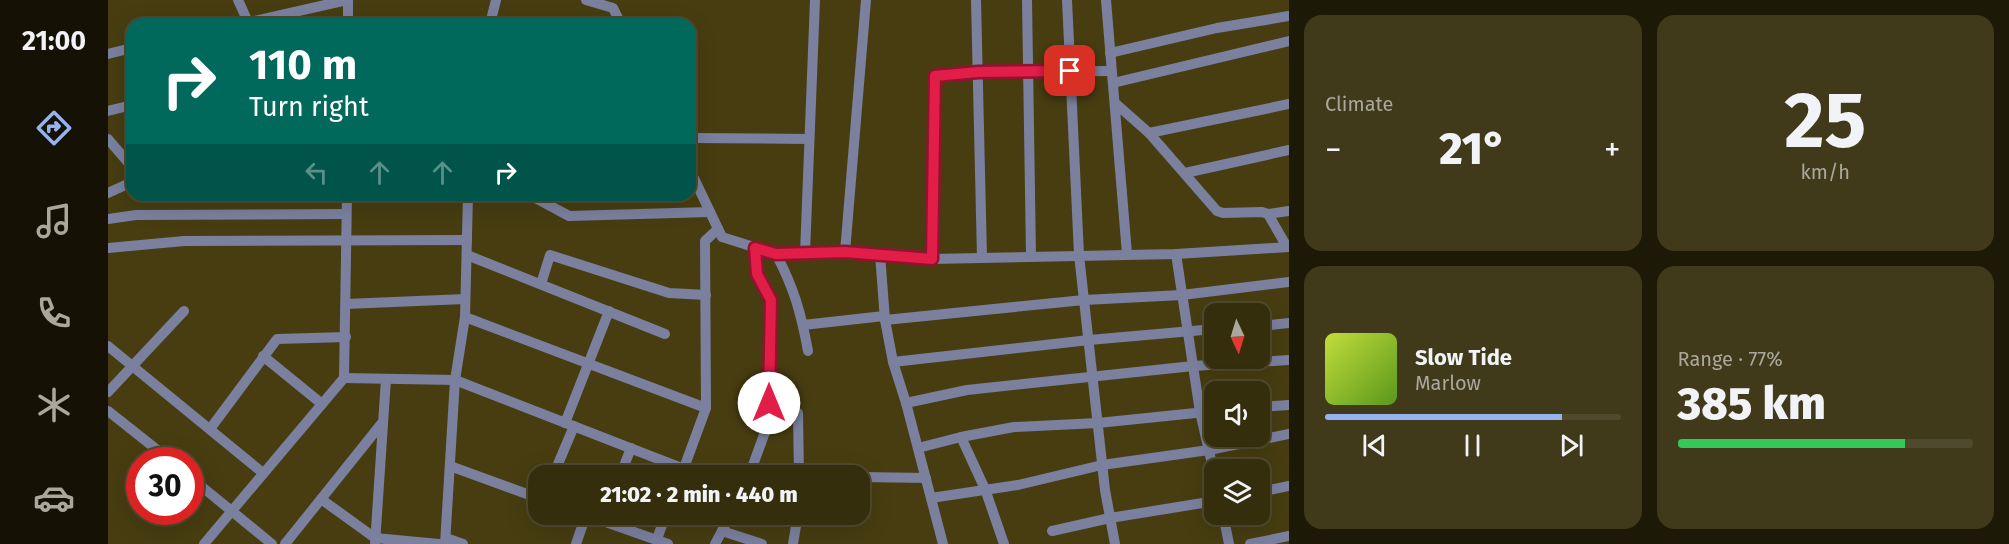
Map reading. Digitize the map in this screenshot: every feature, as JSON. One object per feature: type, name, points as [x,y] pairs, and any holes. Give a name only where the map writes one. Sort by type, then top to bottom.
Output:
[{"type":"street","points":[[238,0],[243,18]]},
{"type":"street","points":[[284,18],[302,5],[347,0],[348,18]]},
{"type":"street","points":[[492,18],[496,0]]},
{"type":"street","points":[[586,0],[615,4]]},
{"type":"street","points":[[805,253],[815,0]]},
{"type":"street","points":[[845,252],[866,0]]},
{"type":"street","points":[[976,0],[982,258]]},
{"type":"street","points":[[1027,0],[1031,256]]},
{"type":"street","points":[[1067,0],[1079,255],[1102,465],[1115,544]]},
{"type":"street","points":[[1106,0],[1127,254]]},
{"type":"street","points":[[1110,53],[1217,28],[1289,16]]},
{"type":"street","points":[[1113,83],[1289,41]]},
{"type":"street","points":[[108,54],[126,50]]},
{"type":"street","points":[[932,259],[935,76],[978,72],[1111,71]]},
{"type":"street","points":[[1115,103],[1149,133],[1217,211],[1268,214],[1289,211]]},
{"type":"street","points":[[1149,133],[1289,104]]},
{"type":"street","points":[[108,111],[126,106]]},
{"type":"street","points":[[696,138],[810,139]]},
{"type":"street","points":[[108,139],[126,160]]},
{"type":"street","points":[[1185,172],[1289,150]]},
{"type":"street","points":[[696,183],[722,237],[776,254],[845,252],[932,259],[1176,254],[1288,247],[1268,214]]},
{"type":"street","points":[[108,194],[126,185]]},
{"type":"street","points":[[204,544],[344,378],[347,201]]},
{"type":"street","points":[[444,542],[455,380],[465,317],[468,201]]},
{"type":"street","points":[[541,201],[569,216],[710,212]]},
{"type":"street","points":[[108,219],[136,215],[346,214]]},
{"type":"street","points":[[685,465],[706,408],[705,241],[718,229]]},
{"type":"street","points":[[108,248],[184,241],[467,240]]},
{"type":"street","points":[[753,465],[769,421],[771,300],[757,274],[755,248]]},
{"type":"street","points":[[776,254],[794,291],[808,351]]},
{"type":"street","points":[[880,254],[884,318],[893,362],[943,544]]},
{"type":"street","points":[[1176,254],[1200,412],[1211,459]]},
{"type":"street","points":[[467,255],[666,334]]},
{"type":"street","points":[[541,284],[550,255],[669,294],[706,295]]},
{"type":"street","points":[[803,325],[1084,300],[1182,295],[1289,282]]},
{"type":"street","points":[[346,304],[465,299]]},
{"type":"street","points":[[108,392],[184,310]]},
{"type":"street","points":[[557,465],[589,364],[609,311]]},
{"type":"street","points":[[465,317],[706,408]]},
{"type":"street","points":[[1270,325],[1289,323]]},
{"type":"street","points":[[893,362],[1089,340],[1204,330]]},
{"type":"street","points":[[210,429],[277,339],[346,337]]},
{"type":"street","points":[[108,346],[263,473]]},
{"type":"street","points":[[263,356],[322,404]]},
{"type":"street","points":[[906,403],[967,390],[1193,366],[1289,360]]},
{"type":"street","points":[[344,378],[455,380],[631,448],[667,465]]},
{"type":"street","points":[[375,541],[386,379]]},
{"type":"street","points":[[1270,406],[1289,405]]},
{"type":"street","points":[[108,411],[154,447]]},
{"type":"street","points":[[918,448],[1014,427],[1098,423],[1204,412]]},
{"type":"street","points":[[798,413],[799,465]]},
{"type":"street","points":[[285,544],[382,423]]},
{"type":"street","points":[[931,498],[1018,485],[1102,465],[1209,450],[1289,434]]},
{"type":"street","points":[[961,437],[985,489],[1004,544]]},
{"type":"street","points":[[624,465],[631,448]]},
{"type":"street","points":[[450,466],[528,494]]},
{"type":"street","points":[[870,477],[926,478]]},
{"type":"street","points":[[1270,490],[1289,486]]},
{"type":"street","points":[[204,488],[272,544]]},
{"type":"street","points":[[321,499],[375,541],[463,544]]},
{"type":"street","points":[[1052,531],[1110,518],[1204,503]]},
{"type":"street","points":[[576,544],[582,525]]},
{"type":"street","points":[[621,525],[662,542],[664,525]]},
{"type":"street","points":[[715,544],[725,525]]},
{"type":"street","points":[[793,544],[796,525]]},
{"type":"street","points":[[1225,525],[1229,544]]},
{"type":"street","points":[[722,531],[762,544]]},
{"type":"street","points":[[1250,544],[1289,536]]},
{"type":"route","points":[[769,403],[771,300],[757,274],[755,248],[776,254],[845,252],[932,259],[935,76],[978,72],[1070,71]]}]
